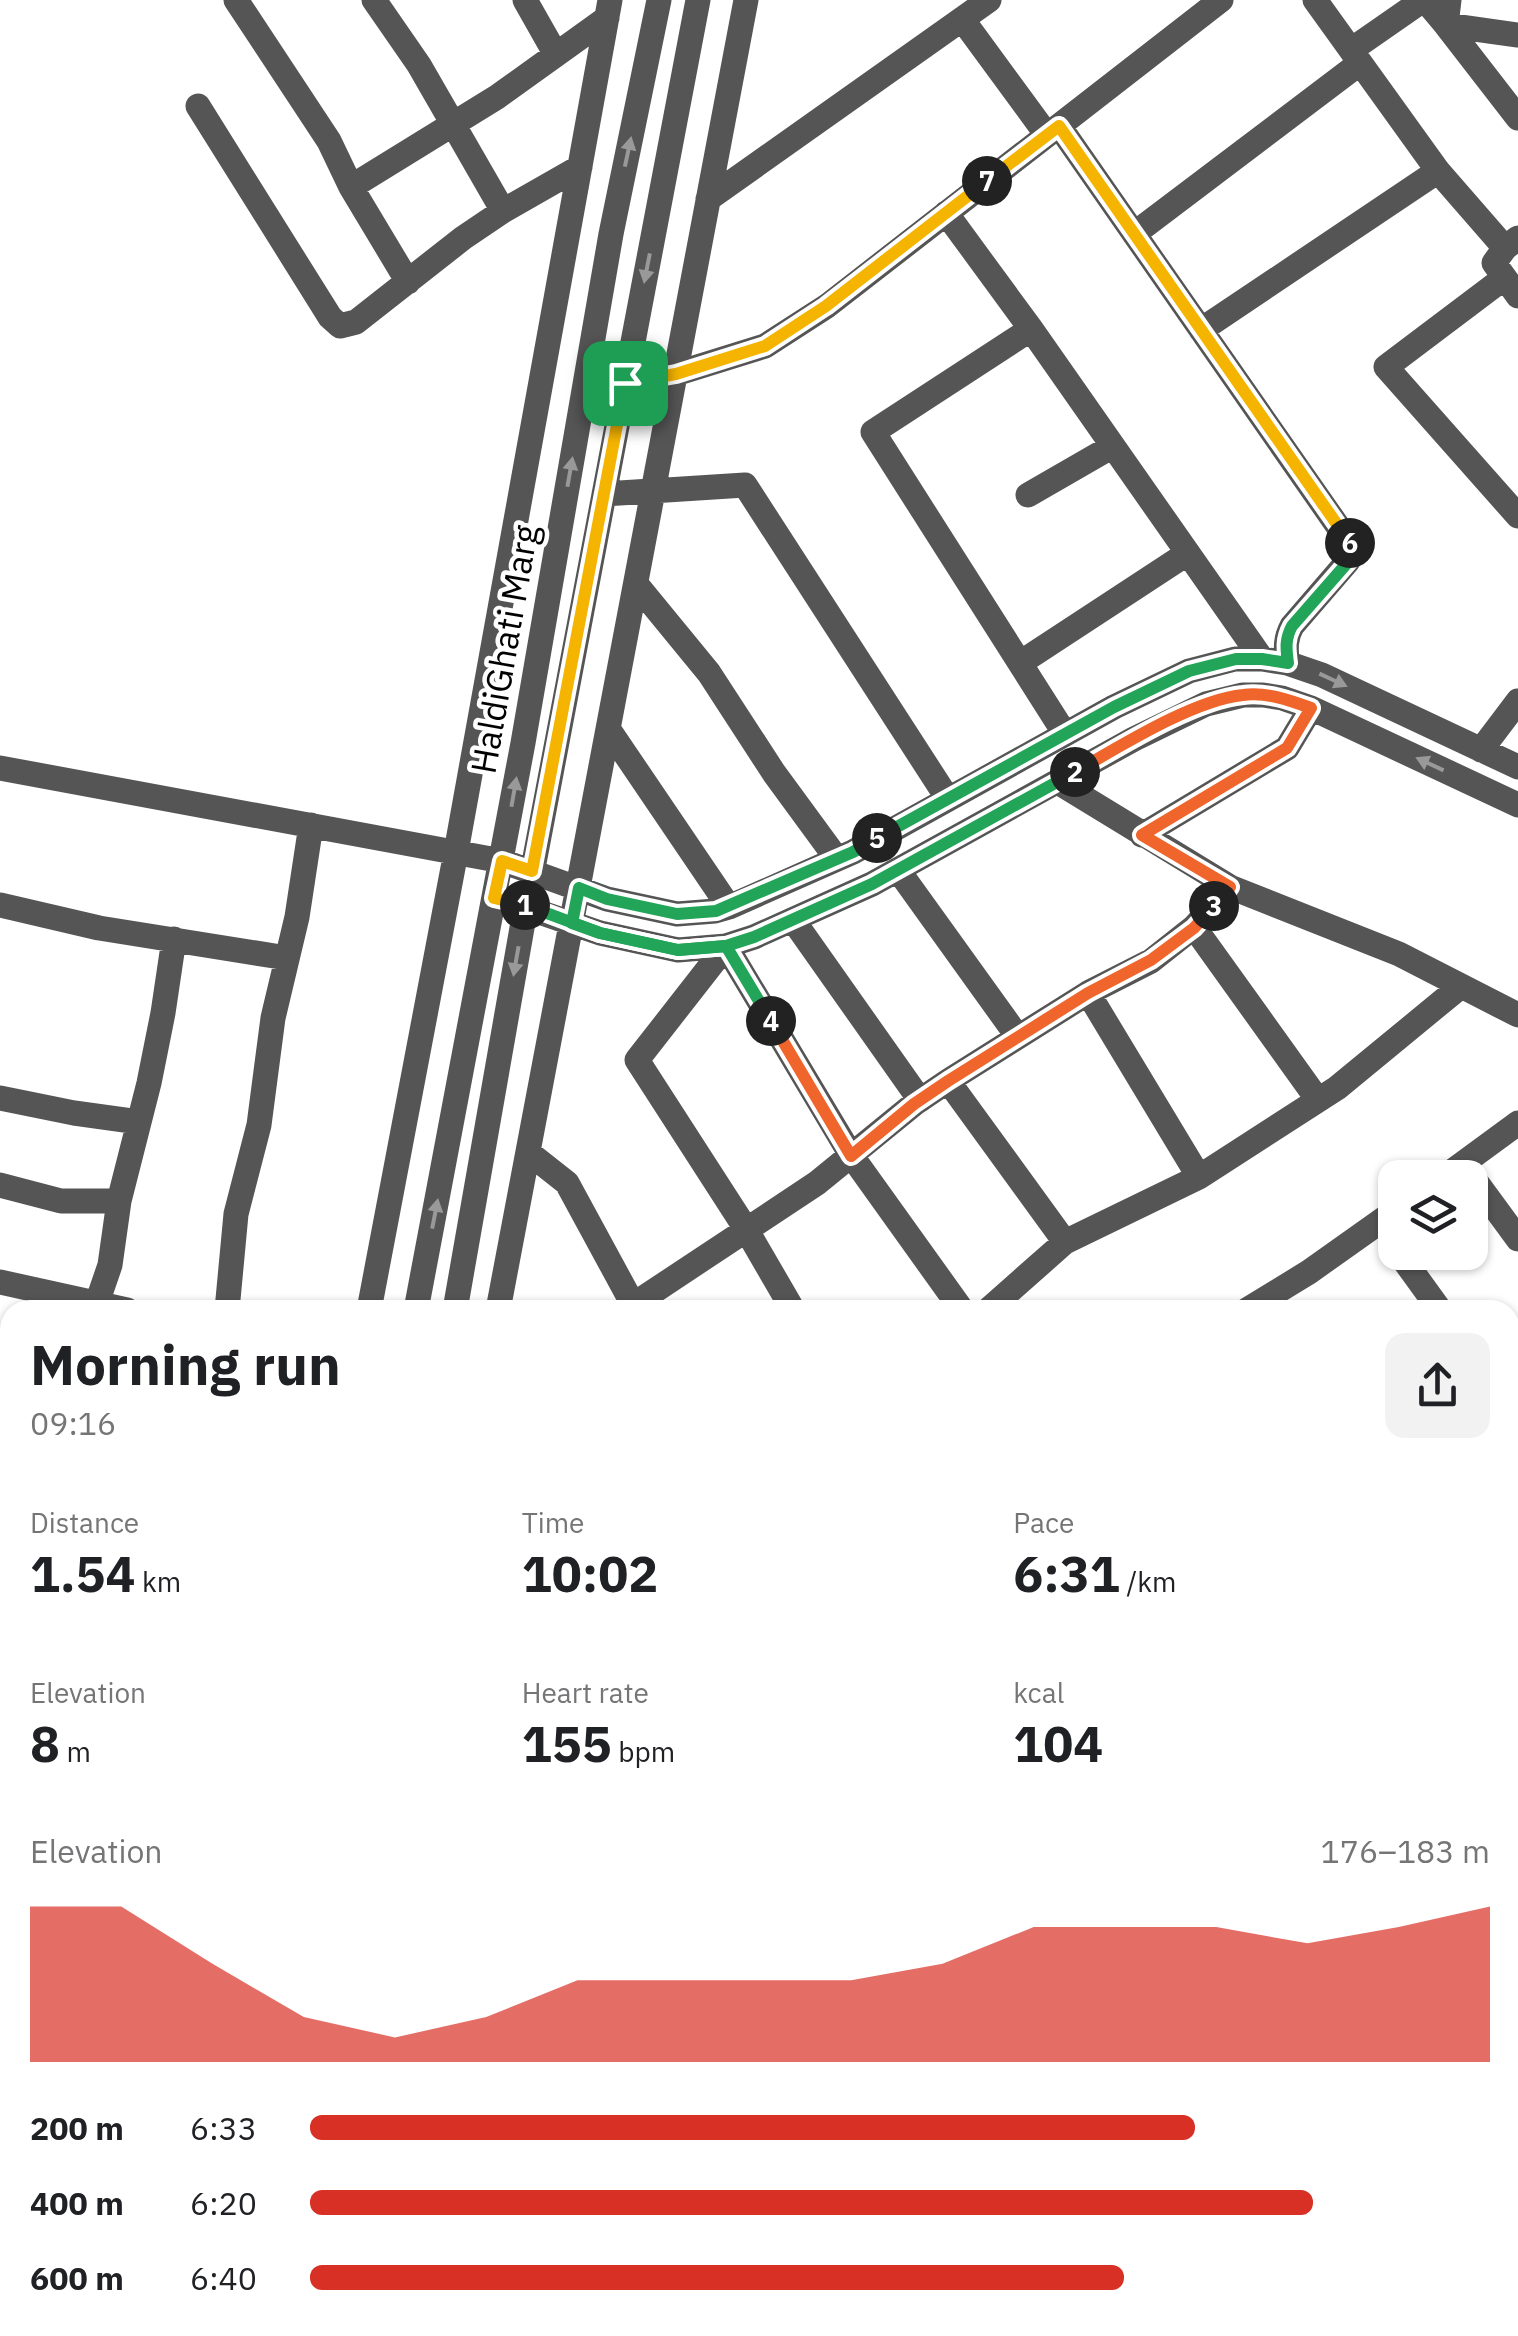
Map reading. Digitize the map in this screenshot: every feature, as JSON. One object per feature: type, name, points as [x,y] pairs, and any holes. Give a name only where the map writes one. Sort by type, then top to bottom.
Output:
[{"type":"street","points":[[236,0],[329,141],[350,187],[408,282]]},
{"type":"street","points":[[374,0],[419,65],[503,211]]},
{"type":"street","points":[[525,0],[555,53]]},
{"type":"street","name":"HaldiGhati Marg","points":[[418,1300],[502,861],[611,234],[659,0]]},
{"type":"street","name":"HaldiGhati Marg","points":[[457,1300],[532,871],[698,0]]},
{"type":"street","points":[[501,1300],[537,1160],[572,923],[746,0]]},
{"type":"street","points":[[708,199],[988,0]]},
{"type":"street","points":[[625,383],[676,374],[765,346],[826,306],[1222,0]]},
{"type":"street","points":[[1314,0],[1438,171],[1512,243],[1494,263],[1511,287],[1386,367],[1518,516]]},
{"type":"street","points":[[1134,234],[1424,0],[1518,35]]},
{"type":"street","points":[[350,187],[497,96],[609,9]]},
{"type":"street","points":[[371,1300],[609,9]]},
{"type":"street","points":[[1448,12],[1518,118]]},
{"type":"street","points":[[962,19],[1134,234],[1351,545],[1348,562],[1292,626],[1275,661]]},
{"type":"street","points":[[198,106],[330,318],[340,326],[356,322],[503,211],[580,167]]},
{"type":"street","points":[[1201,330],[1438,171]]},
{"type":"street","points":[[946,213],[1188,553],[1275,661]]},
{"type":"street","points":[[1032,329],[872,432],[1065,734]]},
{"type":"street","points":[[1028,495],[1113,446]]},
{"type":"street","points":[[604,494],[745,485],[948,799]]},
{"type":"street","points":[[1020,662],[1188,553]]},
{"type":"street","points":[[636,584],[709,673],[774,773],[837,859]]},
{"type":"street","points":[[0,768],[502,861],[607,899],[677,914],[716,911],[837,859],[1114,707],[1189,671],[1236,659],[1275,661],[1322,674],[1518,766]]},
{"type":"street","points":[[494,898],[526,905],[600,933],[678,950],[726,946],[872,884],[1134,739],[1206,704],[1243,695],[1282,698],[1311,708],[1518,804]]},
{"type":"street","points":[[1482,750],[1518,701]]},
{"type":"street","points":[[1142,835],[1287,748],[1311,708]]},
{"type":"street","points":[[608,730],[728,906]]},
{"type":"street","points":[[1058,782],[1230,887],[1399,954],[1518,1015]]},
{"type":"street","points":[[228,1300],[236,1214],[259,1126],[273,1018],[297,917],[311,826]]},
{"type":"street","points":[[898,870],[1018,1037]]},
{"type":"street","points":[[645,1300],[817,1183],[948,1081],[1088,993],[1151,960],[1194,928],[1230,887]]},
{"type":"street","points":[[0,905],[99,928],[288,958]]},
{"type":"street","points":[[793,920],[920,1100]]},
{"type":"street","points":[[1194,928],[1318,1100]]},
{"type":"street","points":[[98,1300],[110,1265],[119,1201],[163,1012],[174,939]]},
{"type":"street","points":[[726,946],[851,1156],[955,1300]]},
{"type":"street","points":[[726,946],[636,1060],[787,1300]]},
{"type":"street","points":[[999,1300],[1064,1242],[1199,1177],[1336,1088],[1461,986]]},
{"type":"street","points":[[1088,993],[1199,1177]]},
{"type":"street","points":[[948,1081],[1064,1242]]},
{"type":"street","points":[[0,1098],[139,1122]]},
{"type":"street","points":[[1468,1160],[1518,1123]]},
{"type":"street","points":[[537,1160],[567,1183],[630,1300]]},
{"type":"street","points":[[0,1185],[61,1201],[119,1201]]},
{"type":"street","points":[[1488,1208],[1518,1239]]},
{"type":"street","points":[[1263,1300],[1378,1224]]},
{"type":"street","points":[[1411,1270],[1433,1300]]},
{"type":"street","points":[[0,1282],[83,1300]]},
{"type":"route","points":[[625,383],[532,871],[502,861],[494,898],[526,905],[572,923],[600,933],[678,950],[726,946],[872,884],[1134,739],[1206,704],[1243,695],[1262,695],[1311,708],[1287,748],[1142,835],[1230,887],[1194,928],[1151,960],[1088,993],[948,1081],[851,1156],[726,946],[678,950],[572,923],[579,888],[607,899],[677,914],[716,911],[853,852],[1114,707],[1189,671],[1236,659],[1288,663],[1287,635],[1348,562],[1351,545],[1059,126],[826,306],[765,346],[676,374],[625,383]]}]
